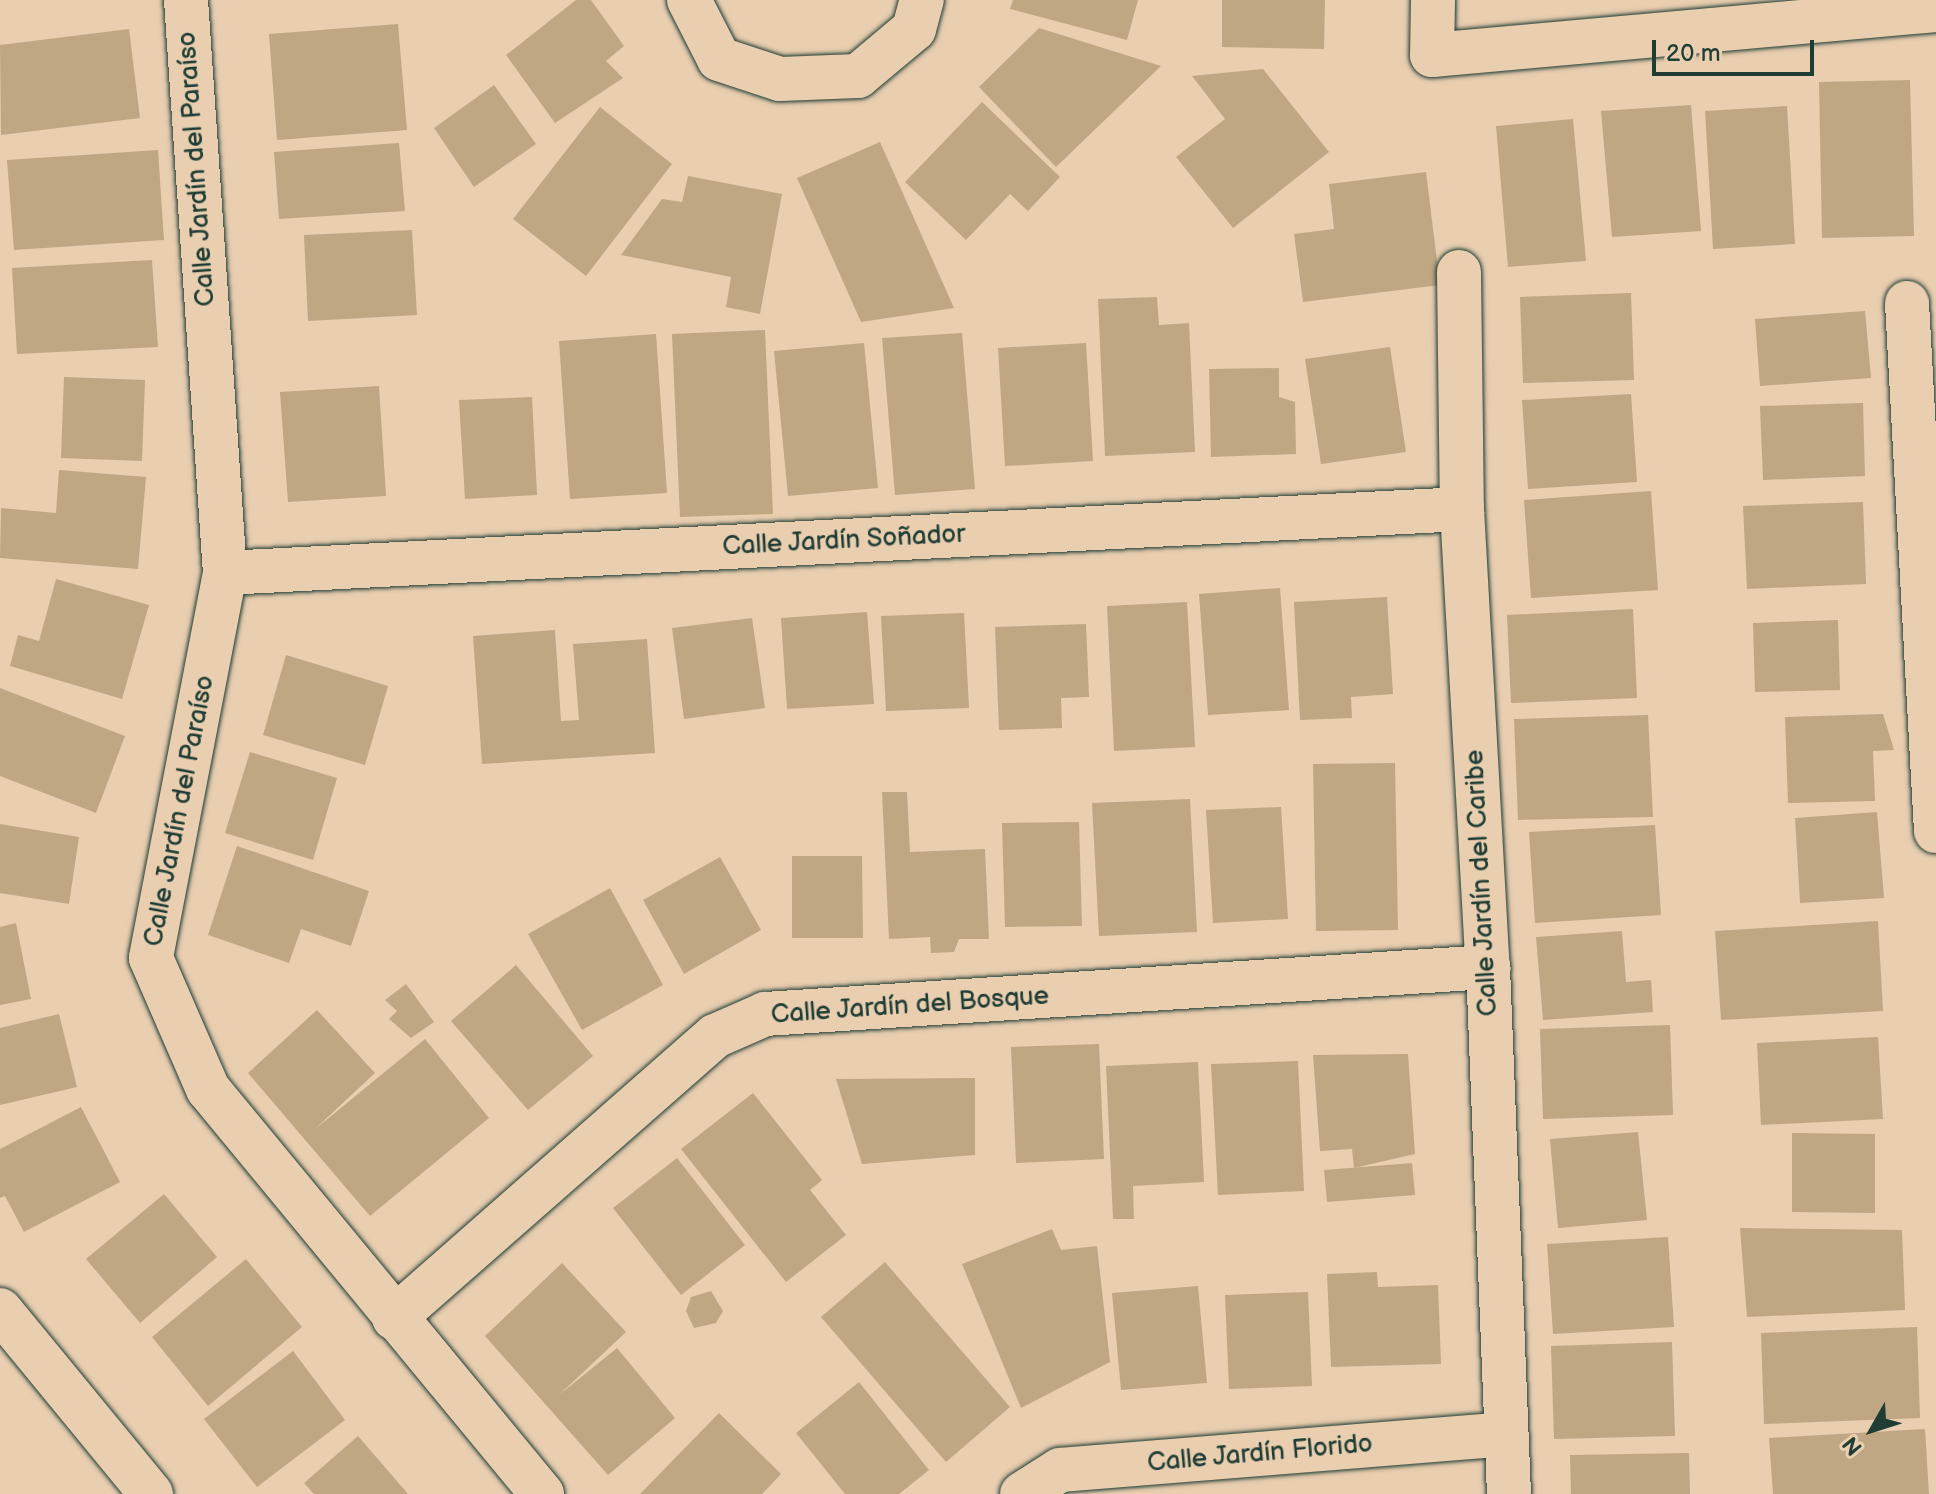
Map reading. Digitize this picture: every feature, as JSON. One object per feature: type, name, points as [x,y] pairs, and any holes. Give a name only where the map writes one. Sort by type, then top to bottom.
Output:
[{"type":"street","name":"Calle Jardín del Paraíso","points":[[186,0],[225,573],[151,958],[208,1089],[542,1494]]},
{"type":"street","points":[[689,0],[719,59],[780,79],[858,76],[914,29],[922,0]]},
{"type":"street","points":[[1433,0],[1432,55],[1890,7],[1936,10]]},
{"type":"street","name":"Calle Jardín del Caribe","points":[[1459,272],[1462,509],[1488,967],[1509,1494]]},
{"type":"street","points":[[1907,303],[1927,494],[1936,831]]},
{"type":"street","name":"Calle Jardín Soñador","points":[[225,573],[1462,509]]},
{"type":"street","name":"Calle Jardín del Bosque","points":[[394,1318],[715,1036],[765,1014],[1488,967]]},
{"type":"street","points":[[0,1310],[151,1494]]},
{"type":"street","name":"Calle Jardín Florido","points":[[1022,1494],[1060,1470],[1505,1434]]},
{"type":"building","points":[[576,0],[591,0],[624,46],[606,61],[623,78],[555,123],[506,55]]},
{"type":"building","points":[[1013,0],[1138,0],[1127,40],[1010,9]]},
{"type":"building","points":[[1222,0],[1325,0],[1324,49],[1222,47]]},
{"type":"building","points":[[398,24],[407,130],[277,140],[269,34]]},
{"type":"building","points":[[1039,28],[1161,66],[1056,167],[979,87]]},
{"type":"building","points":[[129,29],[140,118],[1,135],[0,45]]},
{"type":"building","points":[[1263,69],[1329,152],[1233,228],[1176,157],[1225,119],[1192,76]]},
{"type":"building","points":[[1910,80],[1914,236],[1822,238],[1819,82]]},
{"type":"building","points":[[494,85],[536,144],[474,187],[434,128]]},
{"type":"building","points":[[982,102],[1060,177],[1028,211],[1010,194],[966,240],[905,182]]},
{"type":"building","points":[[1691,105],[1701,231],[1612,237],[1601,111]]},
{"type":"building","points":[[1787,106],[1795,244],[1713,249],[1705,111]]},
{"type":"building","points":[[600,107],[672,164],[586,276],[513,219]]},
{"type":"building","points":[[1573,119],[1586,261],[1508,267],[1496,126]]},
{"type":"building","points":[[880,142],[954,308],[861,322],[797,178]]},
{"type":"building","points":[[399,143],[405,211],[279,219],[274,152]]},
{"type":"building","points":[[158,150],[164,240],[14,250],[7,160]]},
{"type":"building","points":[[1426,172],[1440,285],[1303,302],[1294,234],[1334,229],[1329,184]]},
{"type":"building","points":[[688,176],[782,194],[760,314],[726,307],[731,277],[621,255],[662,199],[682,202]]},
{"type":"building","points":[[412,230],[417,315],[308,321],[304,235]]},
{"type":"building","points":[[152,260],[158,347],[17,354],[12,268]]},
{"type":"building","points":[[1631,293],[1634,380],[1523,383],[1520,297]]},
{"type":"building","points":[[1157,297],[1159,325],[1189,323],[1195,452],[1105,456],[1098,299]]},
{"type":"building","points":[[1865,311],[1871,378],[1760,386],[1755,319]]},
{"type":"building","points":[[765,330],[773,514],[680,517],[672,334]]},
{"type":"building","points":[[962,333],[975,489],[895,495],[882,338]]},
{"type":"building","points":[[656,334],[667,493],[570,499],[559,341]]},
{"type":"building","points":[[864,343],[878,488],[788,496],[774,351]]},
{"type":"building","points":[[1086,343],[1093,461],[1005,466],[998,348]]},
{"type":"building","points":[[1390,347],[1406,452],[1321,464],[1305,359]]},
{"type":"building","points":[[1279,368],[1279,397],[1295,402],[1296,454],[1211,457],[1209,369]]},
{"type":"building","points":[[64,377],[145,380],[142,461],[61,458]]},
{"type":"building","points":[[379,386],[386,496],[288,502],[280,392]]},
{"type":"building","points":[[1631,394],[1637,482],[1528,489],[1522,400]]},
{"type":"building","points":[[532,397],[537,495],[465,499],[459,400]]},
{"type":"building","points":[[1863,403],[1865,476],[1763,480],[1760,406]]},
{"type":"building","points":[[59,470],[146,477],[138,569],[0,558],[1,508],[56,513]]},
{"type":"building","points":[[1651,491],[1658,590],[1531,598],[1524,500]]},
{"type":"building","points":[[1863,502],[1866,584],[1747,589],[1743,506]]},
{"type":"building","points":[[56,579],[149,605],[122,699],[10,666],[18,635],[39,641]]},
{"type":"building","points":[[1280,588],[1289,710],[1208,715],[1199,594]]},
{"type":"building","points":[[1387,597],[1393,694],[1351,697],[1352,718],[1300,720],[1294,602]]},
{"type":"building","points":[[1187,602],[1195,747],[1114,751],[1107,606]]},
{"type":"building","points":[[1633,609],[1637,698],[1511,703],[1507,615]]},
{"type":"building","points":[[867,612],[874,704],[787,709],[781,618]]},
{"type":"building","points":[[964,613],[969,708],[886,711],[881,616]]},
{"type":"building","points":[[752,618],[765,708],[684,719],[672,628]]},
{"type":"building","points":[[1838,620],[1840,690],[1755,692],[1753,623]]},
{"type":"building","points":[[1086,624],[1089,697],[1061,698],[1062,728],[999,730],[995,627]]},
{"type":"building","points":[[555,630],[561,721],[579,720],[573,644],[647,639],[655,753],[482,764],[473,636]]},
{"type":"building","points":[[286,655],[388,686],[365,765],[263,735]]},
{"type":"building","points":[[0,688],[125,736],[96,813],[0,776]]},
{"type":"building","points":[[1883,714],[1894,750],[1873,751],[1875,801],[1788,803],[1785,717]]},
{"type":"building","points":[[1648,715],[1653,817],[1518,820],[1514,719]]},
{"type":"building","points":[[250,752],[337,778],[313,860],[225,833]]},
{"type":"building","points":[[1395,763],[1398,930],[1316,931],[1313,764]]},
{"type":"building","points":[[882,792],[907,792],[910,852],[985,849],[989,939],[959,939],[954,952],[931,953],[930,937],[889,939]]},
{"type":"building","points":[[1190,799],[1197,932],[1099,936],[1092,803]]},
{"type":"building","points":[[1281,807],[1288,919],[1213,923],[1206,810]]},
{"type":"building","points":[[1877,812],[1884,898],[1800,903],[1795,818]]},
{"type":"building","points":[[1079,822],[1082,926],[1005,927],[1002,823]]},
{"type":"building","points":[[0,824],[79,837],[69,904],[0,893]]},
{"type":"building","points":[[1655,825],[1661,915],[1535,923],[1529,832]]},
{"type":"building","points":[[237,846],[369,891],[351,946],[301,929],[289,963],[208,935]]},
{"type":"building","points":[[792,856],[862,856],[863,938],[792,938]]},
{"type":"building","points":[[720,857],[761,930],[684,974],[643,900]]},
{"type":"building","points":[[610,888],[663,985],[582,1030],[528,934]]},
{"type":"building","points":[[1878,921],[1883,1011],[1721,1020],[1715,931]]},
{"type":"building","points":[[16,923],[31,999],[0,1005],[0,927]]},
{"type":"building","points":[[1622,931],[1626,982],[1651,980],[1653,1012],[1543,1020],[1536,937]]},
{"type":"building","points":[[516,965],[593,1056],[528,1110],[451,1021]]},
{"type":"building","points":[[406,984],[434,1022],[411,1038],[389,1019],[397,1011],[385,1000]]},
{"type":"building","points":[[317,1010],[375,1073],[314,1130],[425,1039],[489,1118],[370,1216],[248,1073]]},
{"type":"building","points":[[59,1014],[77,1087],[0,1105],[0,1028]]},
{"type":"building","points":[[1670,1025],[1673,1115],[1543,1119],[1540,1029]]},
{"type":"building","points":[[1878,1037],[1883,1119],[1761,1125],[1757,1043]]},
{"type":"building","points":[[1099,1044],[1104,1159],[1016,1163],[1011,1047]]},
{"type":"building","points":[[1408,1054],[1415,1154],[1354,1168],[1352,1149],[1320,1151],[1313,1055]]},
{"type":"building","points":[[1298,1061],[1304,1191],[1218,1195],[1211,1064]]},
{"type":"building","points":[[1198,1062],[1204,1182],[1133,1186],[1134,1219],[1113,1219],[1106,1066]]},
{"type":"building","points":[[975,1078],[975,1155],[862,1164],[836,1079]]},
{"type":"building","points":[[753,1093],[822,1180],[810,1190],[846,1235],[786,1282],[681,1149]]},
{"type":"building","points":[[81,1107],[120,1182],[24,1232],[5,1196],[0,1198],[0,1149]]},
{"type":"building","points":[[1638,1132],[1647,1220],[1558,1228],[1550,1139]]},
{"type":"building","points":[[1792,1133],[1875,1134],[1875,1213],[1792,1212]]},
{"type":"building","points":[[677,1158],[745,1245],[681,1295],[613,1208]]},
{"type":"building","points":[[1412,1163],[1415,1195],[1327,1202],[1324,1170]]},
{"type":"building","points":[[164,1194],[217,1257],[140,1323],[86,1259]]},
{"type":"building","points":[[1740,1228],[1902,1230],[1905,1310],[1747,1317]]},
{"type":"building","points":[[1052,1229],[1061,1250],[1097,1246],[1110,1362],[1021,1408],[962,1264]]},
{"type":"building","points":[[1668,1237],[1674,1327],[1553,1334],[1547,1244]]},
{"type":"building","points":[[246,1259],[302,1327],[208,1406],[152,1337]]},
{"type":"building","points":[[885,1262],[1010,1407],[946,1462],[821,1317]]},
{"type":"building","points":[[562,1263],[626,1332],[559,1395],[617,1348],[675,1418],[608,1475],[485,1336]]},
{"type":"building","points":[[1377,1272],[1378,1287],[1438,1285],[1441,1364],[1331,1367],[1327,1274]]},
{"type":"building","points":[[1198,1286],[1207,1383],[1121,1390],[1112,1293]]},
{"type":"building","points":[[711,1291],[723,1311],[716,1323],[694,1328],[686,1311],[691,1297]]},
{"type":"building","points":[[1308,1292],[1312,1386],[1229,1389],[1225,1295]]},
{"type":"building","points":[[1917,1327],[1920,1418],[1764,1424],[1761,1333]]},
{"type":"building","points":[[1672,1342],[1675,1436],[1554,1439],[1551,1346]]},
{"type":"building","points":[[293,1351],[345,1420],[257,1487],[204,1419]]},
{"type":"building","points":[[859,1382],[929,1470],[899,1494],[845,1494],[796,1433]]},
{"type":"building","points":[[719,1413],[781,1474],[762,1494],[640,1494]]},
{"type":"building","points":[[1925,1429],[1929,1494],[1773,1494],[1769,1438]]},
{"type":"building","points":[[358,1436],[408,1494],[314,1494],[304,1483]]},
{"type":"building","points":[[1689,1453],[1690,1494],[1571,1494],[1570,1455]]}]
